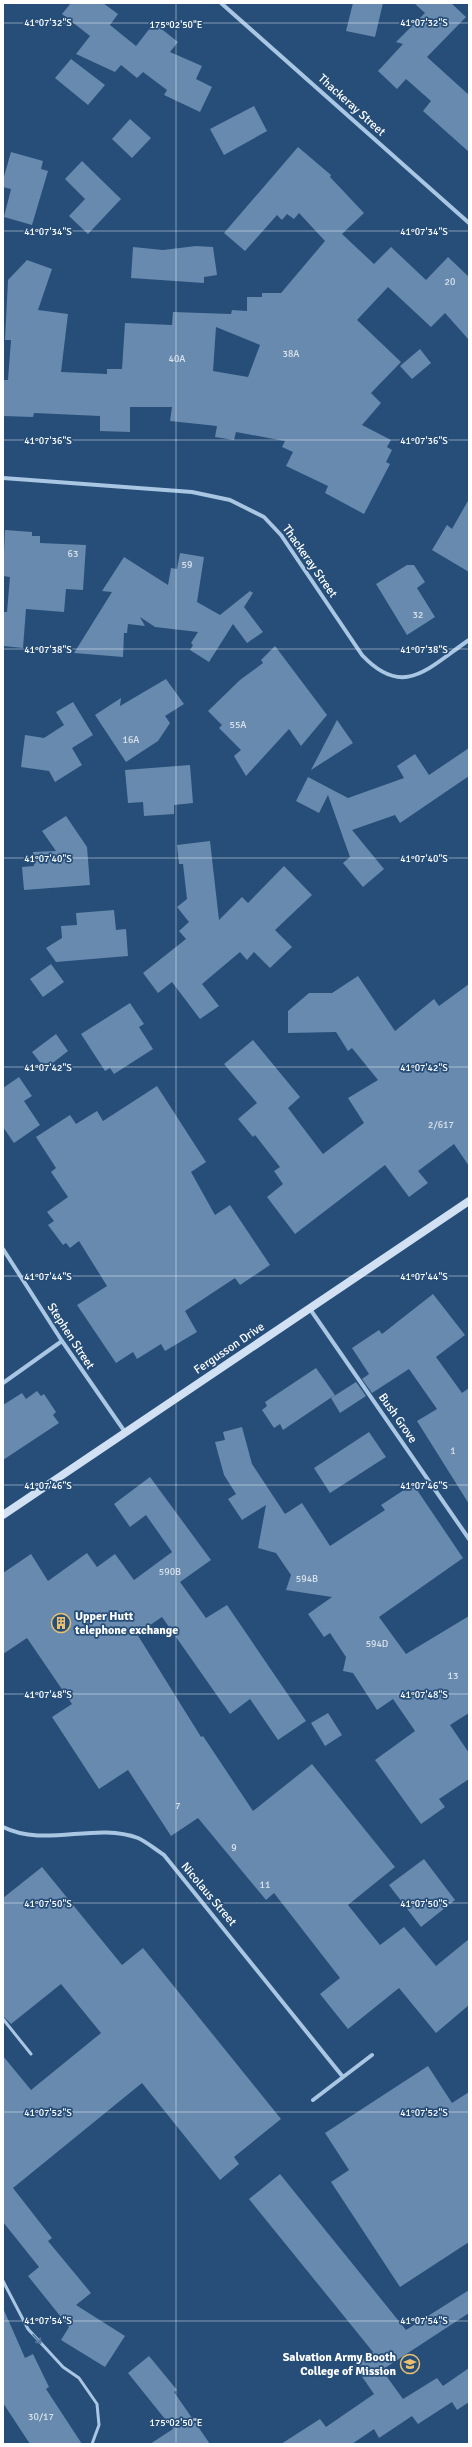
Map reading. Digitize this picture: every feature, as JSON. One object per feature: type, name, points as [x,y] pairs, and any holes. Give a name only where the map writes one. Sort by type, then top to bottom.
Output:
[{"type":"main road","name":"Fergusson Drive","points":[[3,1515],[469,1201]]},
{"type":"street","name":"Thackeray Street","points":[[221,3],[469,223]]},
{"type":"street","name":"Thackeray Street","points":[[3,478],[192,492],[230,500],[264,517],[281,535],[362,655],[376,670],[392,677],[417,676],[469,640]]},
{"type":"street","name":"Stephen Street","points":[[3,1249],[62,1341],[125,1432]]},
{"type":"street","name":"Bush Grove","points":[[310,1309],[469,1539]]},
{"type":"street","points":[[3,1383],[62,1341]]},
{"type":"street","name":"Nicolaus Street","points":[[3,1828],[34,1836],[110,1833],[138,1838],[164,1855],[343,2077]]},
{"type":"street","points":[[314,2100],[372,2055]]},
{"type":"lane","points":[[3,2019],[31,2054]]},
{"type":"lane","points":[[3,2281],[28,2329],[63,2367],[79,2378],[97,2404],[99,2424],[92,2444]]},
{"type":"building","points":[[71,3],[103,3],[118,14],[110,25],[136,46],[154,23],[178,42],[170,52],[202,66],[196,79],[212,87],[200,112],[164,95],[167,90],[143,72],[137,78],[121,65],[115,72],[76,54],[90,36],[62,14]]},
{"type":"building","points":[[353,3],[383,3],[375,37],[346,31]]},
{"type":"building","points":[[414,3],[451,3],[466,17],[427,57],[469,95],[469,152],[423,111],[431,101],[406,79],[397,89],[378,71],[403,44],[396,42],[425,13]]},
{"type":"building","points":[[71,59],[105,85],[88,105],[55,78]]},
{"type":"building","points":[[254,106],[267,131],[224,155],[210,129]]},
{"type":"building","points":[[130,119],[151,138],[132,158],[112,139]]},
{"type":"building","points":[[298,147],[331,175],[330,177],[364,213],[342,234],[374,264],[391,247],[426,280],[448,257],[469,277],[469,340],[445,313],[431,327],[388,287],[357,320],[401,362],[371,393],[381,403],[362,425],[391,440],[387,447],[392,450],[386,462],[390,464],[364,514],[325,493],[328,486],[286,466],[293,452],[282,447],[285,441],[236,432],[234,440],[215,437],[217,426],[170,421],[172,407],[130,407],[130,432],[100,431],[100,416],[34,413],[33,417],[3,416],[3,380],[8,380],[11,340],[5,340],[8,280],[27,260],[52,269],[38,310],[68,314],[61,372],[107,374],[107,369],[122,369],[125,323],[172,325],[173,312],[231,314],[232,310],[247,311],[247,297],[262,297],[262,293],[281,293],[325,241],[299,213],[294,219],[287,214],[282,220],[277,215],[245,251],[224,233]],"holes":[[[216,327],[260,345],[248,377],[213,371]]]},
{"type":"building","points":[[11,152],[43,161],[41,169],[48,171],[32,225],[4,217],[11,189],[3,187],[3,180]]},
{"type":"building","points":[[82,161],[121,199],[88,234],[69,216],[85,199],[65,179]]},
{"type":"building","points":[[196,246],[213,247],[217,275],[204,277],[204,283],[131,278],[133,247],[163,250]]},
{"type":"building","points":[[420,349],[431,363],[412,379],[400,366]]},
{"type":"building","points":[[469,499],[469,572],[432,550],[447,525],[452,529]]},
{"type":"building","points":[[5,530],[32,532],[32,536],[40,536],[40,543],[86,545],[83,590],[66,589],[64,612],[26,609],[23,648],[3,646],[3,612],[7,612],[10,577],[3,576]]},
{"type":"building","points":[[180,553],[204,557],[197,602],[220,615],[250,591],[253,593],[244,607],[263,632],[247,643],[233,624],[209,662],[190,650],[193,645],[191,643],[198,632],[155,627],[140,617],[145,626],[128,624],[127,633],[124,633],[123,657],[74,653],[112,592],[102,591],[124,557],[168,585],[171,568],[177,569]]},
{"type":"building","points":[[407,565],[414,565],[425,582],[417,588],[435,617],[407,635],[376,584]]},
{"type":"building","points":[[275,646],[327,715],[301,746],[289,729],[246,776],[234,756],[241,750],[219,728],[222,725],[208,711],[240,680],[263,663],[261,660]]},
{"type":"building","points":[[166,679],[184,704],[165,716],[170,723],[158,741],[126,762],[95,715],[121,698],[120,706]]},
{"type":"building","points":[[73,702],[93,735],[72,748],[82,765],[55,782],[49,771],[21,767],[25,735],[44,738],[64,725],[56,712]]},
{"type":"building","points":[[337,720],[353,743],[311,770]]},
{"type":"building","points":[[469,748],[469,776],[400,823],[395,815],[352,830],[384,869],[363,887],[343,863],[350,857],[328,795],[319,813],[296,801],[308,777],[348,798],[404,778],[397,766],[415,754],[429,775]]},
{"type":"building","points":[[190,765],[193,803],[174,805],[174,814],[144,816],[143,802],[128,803],[125,770]]},
{"type":"building","points":[[66,816],[87,847],[90,885],[24,890],[22,867],[34,866],[33,852],[56,851],[42,831]]},
{"type":"building","points":[[210,841],[219,920],[242,897],[248,903],[284,866],[312,895],[275,930],[292,947],[270,968],[254,952],[247,960],[240,952],[202,984],[219,1006],[200,1019],[172,982],[158,993],[143,973],[186,939],[179,931],[189,922],[177,907],[187,899],[183,864],[179,864],[177,845]]},
{"type":"building","points":[[114,910],[116,930],[126,929],[128,956],[56,962],[46,948],[62,938],[61,926],[77,925],[76,913]]},
{"type":"building","points":[[51,964],[64,982],[43,997],[30,979]]},
{"type":"building","points":[[358,976],[395,1031],[434,999],[439,1006],[469,984],[469,1166],[454,1144],[418,1171],[428,1183],[409,1197],[385,1165],[295,1234],[267,1197],[283,1184],[274,1171],[280,1167],[255,1135],[253,1137],[238,1119],[257,1103],[224,1064],[253,1040],[300,1097],[288,1108],[323,1154],[364,1123],[348,1098],[378,1080],[352,1048],[348,1051],[336,1032],[288,1033],[288,1011],[309,993],[332,993]]},
{"type":"building","points":[[130,1003],[144,1024],[139,1027],[153,1049],[114,1074],[110,1068],[105,1071],[81,1034]]},
{"type":"building","points":[[56,1034],[68,1051],[45,1069],[32,1052]]},
{"type":"building","points":[[19,1077],[32,1096],[24,1101],[40,1125],[14,1143],[3,1127],[3,1088]]},
{"type":"building","points":[[157,1086],[206,1162],[191,1172],[215,1215],[230,1205],[270,1265],[240,1285],[235,1278],[185,1311],[197,1332],[165,1351],[161,1344],[137,1359],[133,1352],[116,1363],[77,1305],[107,1286],[79,1241],[70,1248],[66,1243],[63,1245],[48,1225],[54,1221],[47,1212],[68,1197],[51,1172],[56,1168],[36,1137],[70,1115],[76,1124],[97,1111],[103,1121]]},
{"type":"building","points":[[433,1294],[465,1335],[436,1357],[462,1393],[469,1388],[469,1504],[417,1421],[437,1409],[409,1369],[372,1393],[362,1379],[369,1374],[352,1348],[379,1330],[382,1334]]},
{"type":"building","points":[[316,1368],[335,1395],[283,1430],[280,1424],[274,1428],[262,1410],[267,1406],[265,1402]]},
{"type":"building","points":[[356,1382],[366,1396],[340,1413],[331,1398]]},
{"type":"building","points":[[37,1391],[41,1396],[44,1394],[56,1412],[53,1415],[59,1423],[3,1460],[3,1405],[22,1393],[26,1399]]},
{"type":"building","points":[[242,1427],[252,1464],[285,1514],[302,1503],[330,1546],[385,1510],[381,1505],[413,1484],[463,1558],[379,1617],[406,1654],[469,1616],[469,1713],[450,1725],[469,1753],[469,1779],[439,1799],[445,1807],[421,1824],[375,1760],[415,1731],[393,1699],[377,1710],[353,1673],[343,1671],[346,1657],[330,1633],[324,1637],[308,1614],[332,1597],[286,1590],[291,1575],[276,1553],[258,1548],[266,1505],[242,1520],[228,1499],[236,1494],[224,1475],[215,1442],[225,1440],[223,1432]]},
{"type":"building","points":[[369,1432],[386,1457],[330,1493],[314,1468]]},
{"type":"building","points":[[150,1477],[211,1560],[180,1582],[206,1618],[227,1605],[306,1721],[278,1740],[250,1699],[230,1714],[162,1617],[137,1634],[201,1737],[203,1736],[253,1811],[312,1764],[395,1867],[348,1905],[380,1945],[404,1927],[436,1966],[469,1939],[469,2005],[436,2033],[399,1988],[348,2029],[320,1994],[340,1978],[274,1893],[266,1900],[198,1818],[171,1836],[128,1770],[99,1789],[52,1717],[72,1704],[27,1638],[3,1654],[3,1573],[31,1554],[48,1581],[87,1553],[97,1567],[115,1554],[134,1580],[172,1552],[146,1515],[130,1527],[114,1504]]},
{"type":"building","points":[[328,1713],[342,1735],[325,1746],[311,1723]]},
{"type":"building","points":[[424,1859],[455,1900],[421,1927],[389,1885]]},
{"type":"building","points":[[42,1867],[122,1965],[143,1948],[281,2119],[234,2157],[239,2164],[220,2180],[142,2083],[13,2188],[52,2238],[48,2241],[91,2293],[76,2305],[125,2336],[105,2367],[61,2340],[69,2327],[28,2276],[39,2267],[3,2222],[3,2056],[31,2090],[101,2033],[61,1984],[11,2024],[3,2016],[3,1898]]},
{"type":"building","points":[[428,2066],[452,2103],[469,2092],[469,2242],[400,2287],[331,2182],[349,2170],[325,2133]]},
{"type":"building","points":[[280,2174],[406,2330],[469,2290],[469,2313],[382,2370],[403,2399],[437,2378],[443,2386],[469,2368],[469,2402],[457,2410],[452,2402],[418,2424],[412,2416],[379,2438],[374,2429],[352,2444],[281,2444],[320,2419],[326,2427],[374,2394],[354,2365],[373,2352],[249,2199]]},
{"type":"building","points":[[3,2308],[25,2358],[33,2354],[49,2387],[46,2389],[82,2444],[30,2444],[3,2403]]},
{"type":"building","points":[[149,2356],[177,2390],[174,2392],[210,2444],[150,2444],[173,2429],[128,2373]]},
{"type":"place","name":"Upper Hutt telephone exchange","points":[[61,1623]]},
{"type":"place","name":"Salvation Army Booth College of Mission","points":[[410,2364]]}]
